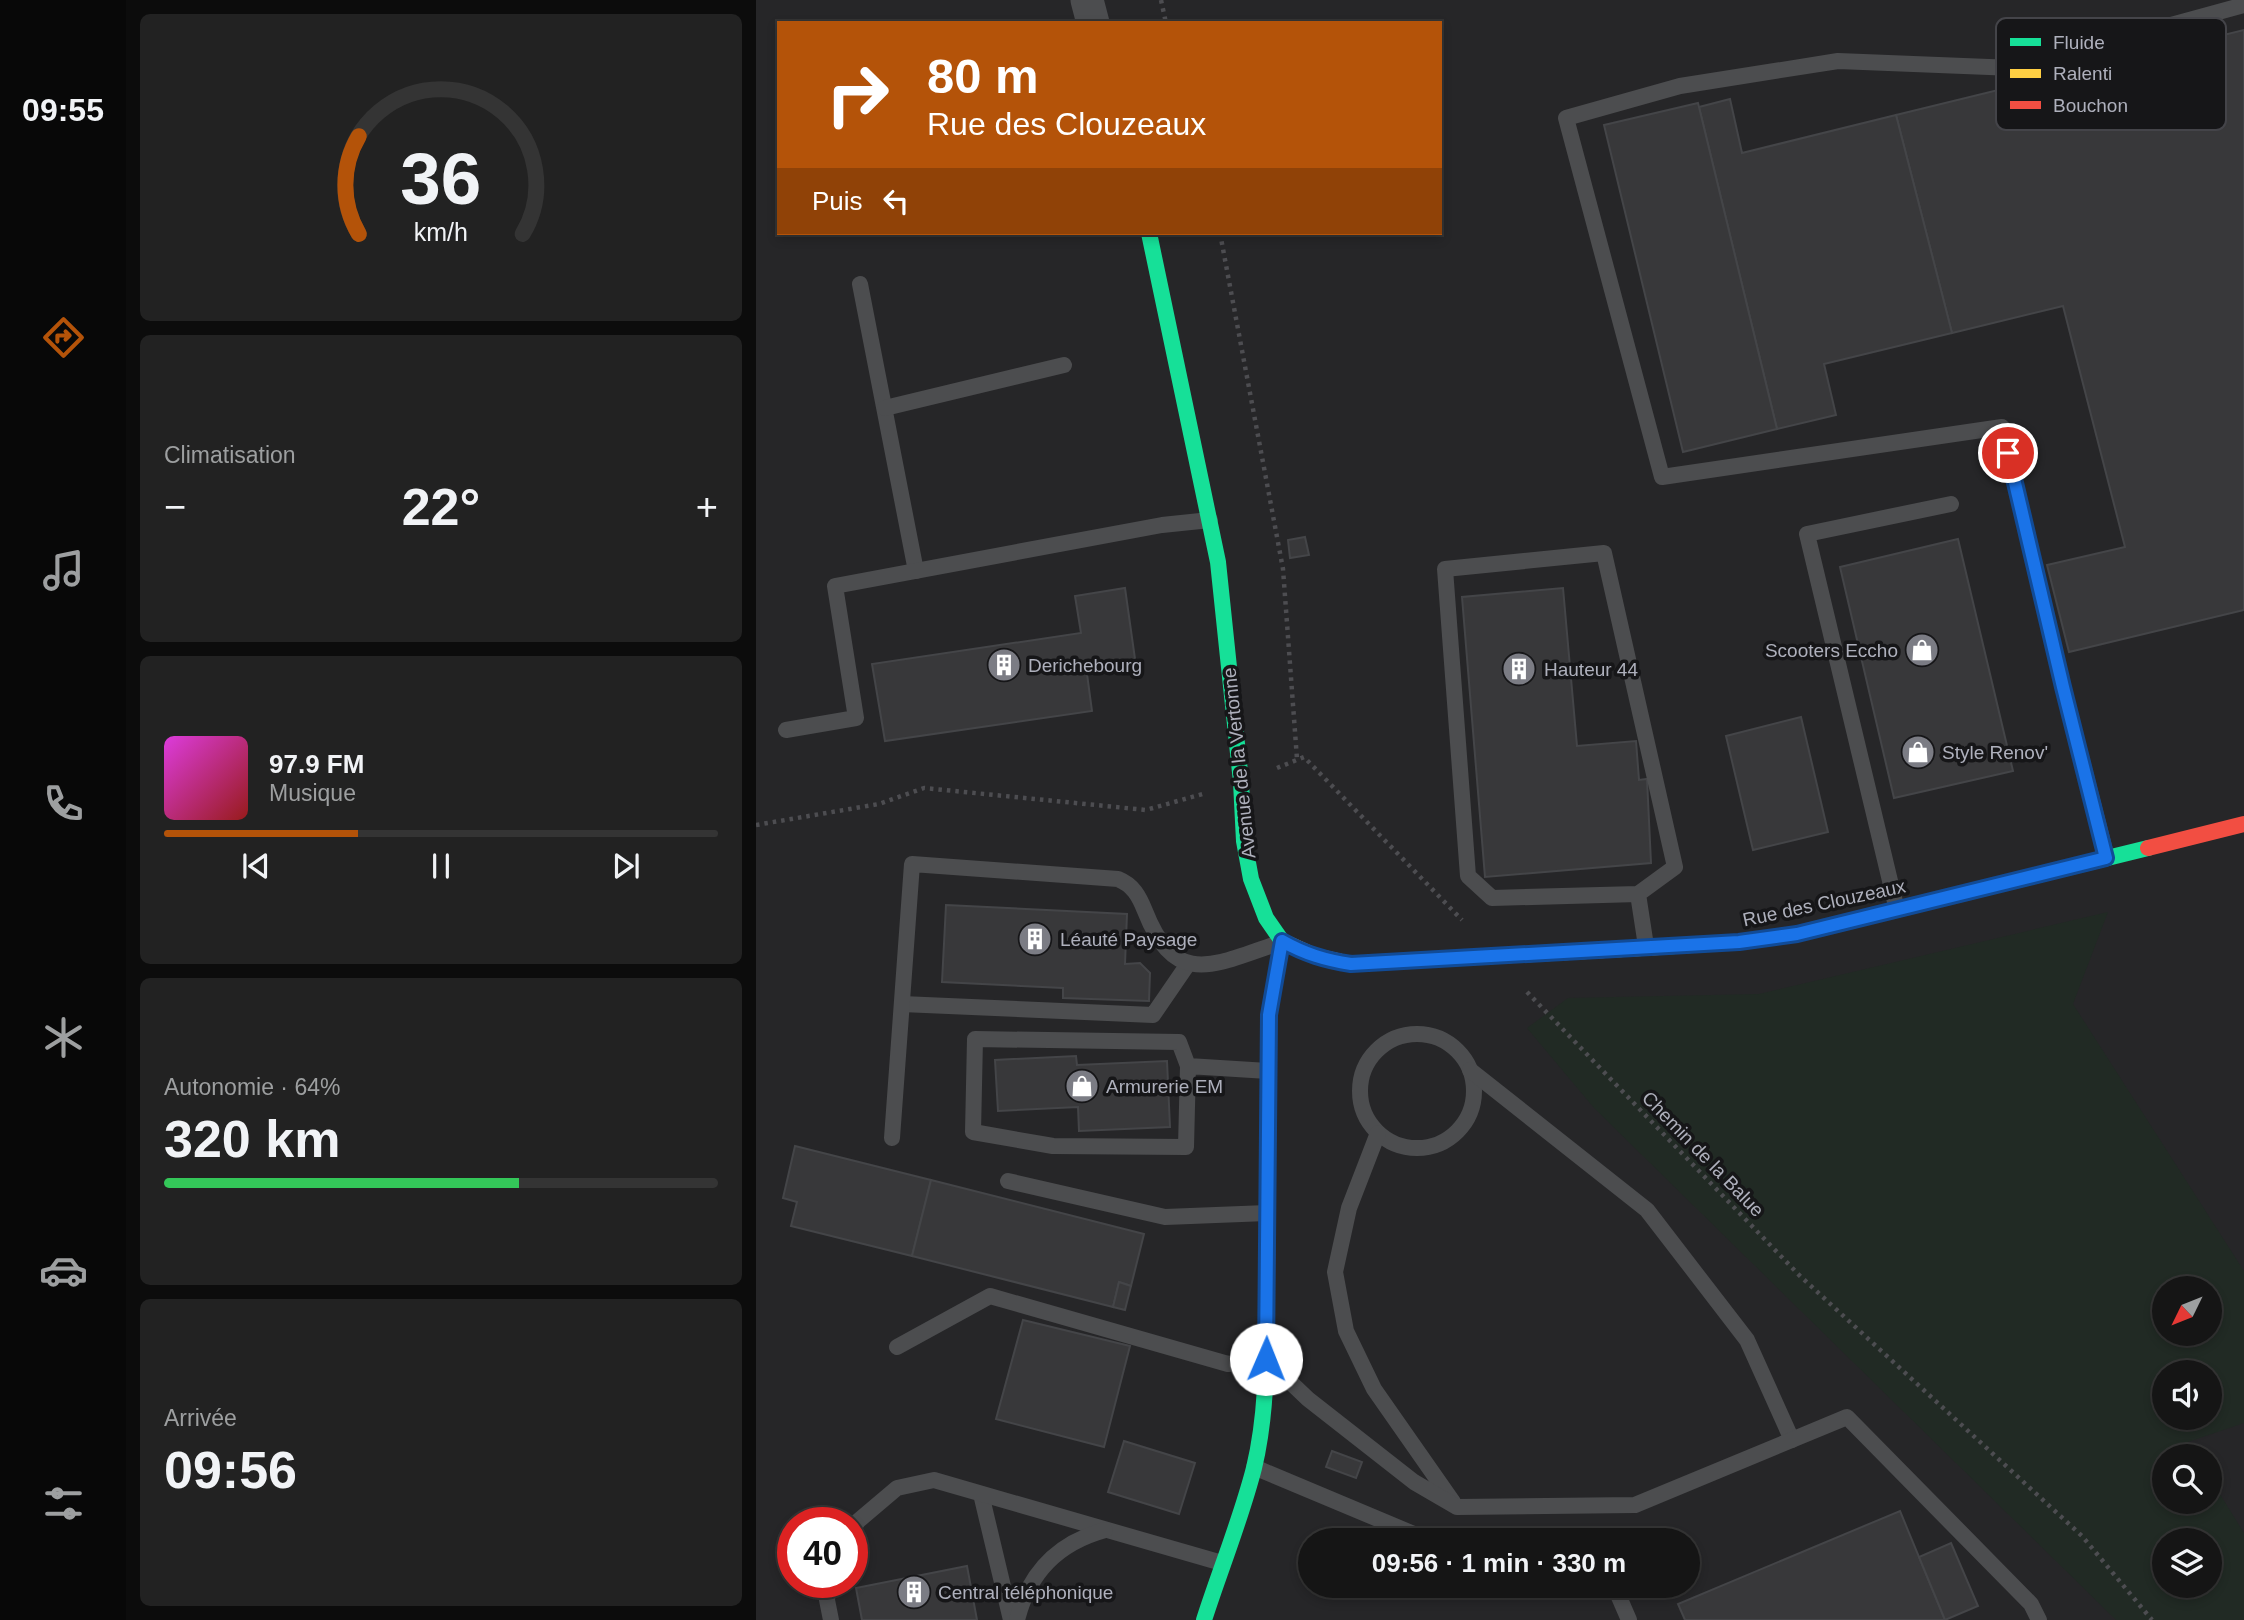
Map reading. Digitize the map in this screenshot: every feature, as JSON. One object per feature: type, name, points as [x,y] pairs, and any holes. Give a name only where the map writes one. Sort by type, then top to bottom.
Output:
[{"type":"street","points":[[1087,0],[1092,21]]},
{"type":"street","name":"Avenue de la Vertonne","points":[[1149,235],[1218,562],[1241,782],[1244,841],[1251,878],[1266,918],[1282,941]]},
{"type":"street","name":"Rue des Clouzeaux","points":[[1282,941],[1310,956],[1351,964],[1511,957],[1751,941],[1797,934],[2244,824]]},
{"type":"street","points":[[1204,1620],[1254,1467],[1261,1423],[1266,1359],[1269,1015],[1282,941]]},
{"type":"lane","points":[[2197,18],[2244,5]]},
{"type":"lane","points":[[1996,67],[1838,61],[1680,86],[1566,118],[1662,477],[2001,427],[2106,858]]},
{"type":"lane","points":[[860,284],[916,571]]},
{"type":"lane","points":[[885,408],[1065,365]]},
{"type":"lane","points":[[1897,910],[1807,534],[1951,503]]},
{"type":"lane","points":[[786,730],[856,718],[835,586],[1162,525],[1210,520]]},
{"type":"lane","points":[[1604,553],[1675,867],[1638,894],[1492,898],[1468,876],[1445,569],[1604,553]]},
{"type":"lane","points":[[892,1138],[912,864],[1118,879],[1129,883],[1141,899],[1158,939],[1169,953],[1188,964],[1216,964],[1282,941]]},
{"type":"lane","points":[[1638,894],[1646,946]]},
{"type":"lane","points":[[902,1003],[1153,1015],[1188,964]]},
{"type":"lane","points":[[1470,1070],[1474,1095],[1467,1119],[1449,1138],[1426,1148],[1400,1146],[1378,1133],[1363,1111],[1360,1086],[1367,1062],[1384,1043],[1408,1034],[1434,1035],[1456,1048],[1470,1070],[1647,1210],[1747,1340],[1792,1440]]},
{"type":"lane","points":[[975,1039],[1179,1042],[1188,1066],[1186,1147],[1053,1146],[974,1132],[975,1039]]},
{"type":"lane","points":[[1188,1066],[1268,1071]]},
{"type":"lane","points":[[1378,1133],[1349,1208],[1335,1272],[1346,1331],[1374,1390],[1457,1507]]},
{"type":"lane","points":[[1008,1181],[1165,1217],[1267,1213]]},
{"type":"lane","points":[[897,1347],[990,1296],[1228,1364],[1266,1359],[1308,1399],[1404,1474],[1457,1507],[1635,1505],[1847,1417],[2031,1604],[2039,1620]]},
{"type":"lane","points":[[1254,1467],[1399,1528]]},
{"type":"lane","points":[[868,1513],[897,1488],[934,1480],[1222,1563]]},
{"type":"lane","points":[[982,1494],[1011,1620]]},
{"type":"lane","points":[[1017,1620],[1034,1577],[1081,1536],[1106,1529]]},
{"type":"lane","points":[[827,1598],[831,1620]]},
{"type":"lane","points":[[1619,1598],[1629,1620]]},
{"type":"path","points":[[1161,0],[1166,21]]},
{"type":"path","points":[[1220,235],[1283,569],[1297,759]]},
{"type":"path","points":[[756,825],[879,804],[924,788],[1146,810],[1241,782],[1304,757],[1466,924]]},
{"type":"path","name":"Chemin de la Balue","points":[[1511,957],[1513,977],[1522,990],[1527,991],[1799,1275],[2082,1536],[2152,1620]]},
{"type":"shaded area","points":[[756,0],[2244,0],[2244,1620],[756,1620]]},
{"type":"shaded area","points":[[2108,912],[2073,1004],[2244,1271],[2244,1423],[2188,1442],[2189,1444],[2152,1444],[2152,1514],[2222,1514],[2222,1497],[2244,1533],[2244,1620],[2116,1620],[1594,1108],[1527,1028],[1568,998],[1759,994]]},
{"type":"building","points":[[2244,30],[2244,610],[2069,652],[2047,565],[2125,547],[2063,306],[1952,333],[1896,115],[1996,91],[1996,130],[2226,130],[2226,34]]},
{"type":"building","points":[[1730,99],[1742,153],[1896,115],[1952,333],[1824,364],[1836,415],[1777,429],[1699,107]]},
{"type":"building","points":[[1698,103],[1777,429],[1683,452],[1604,125]]},
{"type":"building","points":[[1305,537],[1309,555],[1290,558],[1288,540]]},
{"type":"building","name":"Scooters Eccho","points":[[1958,539],[2013,771],[1894,798],[1840,567]]},
{"type":"building","name":"Derichebourg","points":[[1125,588],[1136,666],[1087,674],[1092,711],[885,741],[872,664],[1081,633],[1075,596]]},
{"type":"building","name":"Hauteur 44","points":[[1563,588],[1577,746],[1636,741],[1639,780],[1647,779],[1651,863],[1485,877],[1462,597]]},
{"type":"building","points":[[1801,717],[1828,832],[1753,850],[1726,736]]},
{"type":"building","name":"Léauté Paysage","points":[[946,905],[1127,914],[1125,964],[1140,963],[1150,973],[1149,1001],[1063,998],[1063,988],[942,982]]},
{"type":"building","name":"Armurerie EM","points":[[1076,1056],[1077,1065],[1167,1061],[1170,1127],[1079,1131],[1078,1107],[998,1111],[995,1060]]},
{"type":"building","points":[[795,1146],[931,1180],[912,1256],[791,1226],[797,1202],[783,1198]]},
{"type":"building","points":[[931,1180],[1144,1234],[1131,1286],[1119,1282],[1113,1307],[912,1256]]},
{"type":"building","points":[[1119,1282],[1131,1286],[1125,1310],[1113,1307]]},
{"type":"building","points":[[1023,1320],[1130,1346],[1104,1447],[996,1419]]},
{"type":"building","points":[[1124,1441],[1195,1463],[1179,1514],[1108,1492]]},
{"type":"building","points":[[1332,1451],[1362,1462],[1356,1478],[1326,1467]]},
{"type":"building","points":[[1900,1511],[1945,1620],[1685,1620],[1678,1604],[1700,1598],[1700,1595]]},
{"type":"building","points":[[1951,1543],[1978,1606],[1945,1620],[1919,1557]]},
{"type":"building","name":"Central téléphonique","points":[[967,1566],[977,1620],[862,1620],[858,1598],[868,1598],[868,1586]]},
{"type":"traffic: fast","points":[[1149,235],[1218,562],[1241,782],[1244,841],[1251,879],[1266,918],[1282,941],[1281,947]]},
{"type":"traffic: fast","points":[[1659,947],[1739,942],[1797,934],[2148,848]]},
{"type":"traffic: fast","points":[[1204,1620],[1243,1506],[1259,1445],[1266,1372],[1267,1276]]},
{"type":"traffic: slow","points":[[1282,941],[1315,956],[1351,964],[1659,947]]},
{"type":"traffic: jam","points":[[2148,848],[2244,824]]},
{"type":"traffic: jam","points":[[1267,1276],[1269,1015],[1281,947]]},
{"type":"place","name":"Scooters Eccho","points":[[1922,650]]},
{"type":"place","name":"Derichebourg","points":[[1004,665]]},
{"type":"place","name":"Hauteur 44","points":[[1519,669]]},
{"type":"place","name":"Style Renov'","points":[[1918,752]]},
{"type":"place","name":"Léauté Paysage","points":[[1035,939]]},
{"type":"place","name":"Armurerie EM","points":[[1082,1086]]},
{"type":"place","name":"Central téléphonique","points":[[914,1592]]},
{"type":"route","points":[[1266,1359],[1269,1015],[1282,941],[1320,959],[1351,964],[1739,942],[1797,934],[2106,858],[2008,453]]}]
